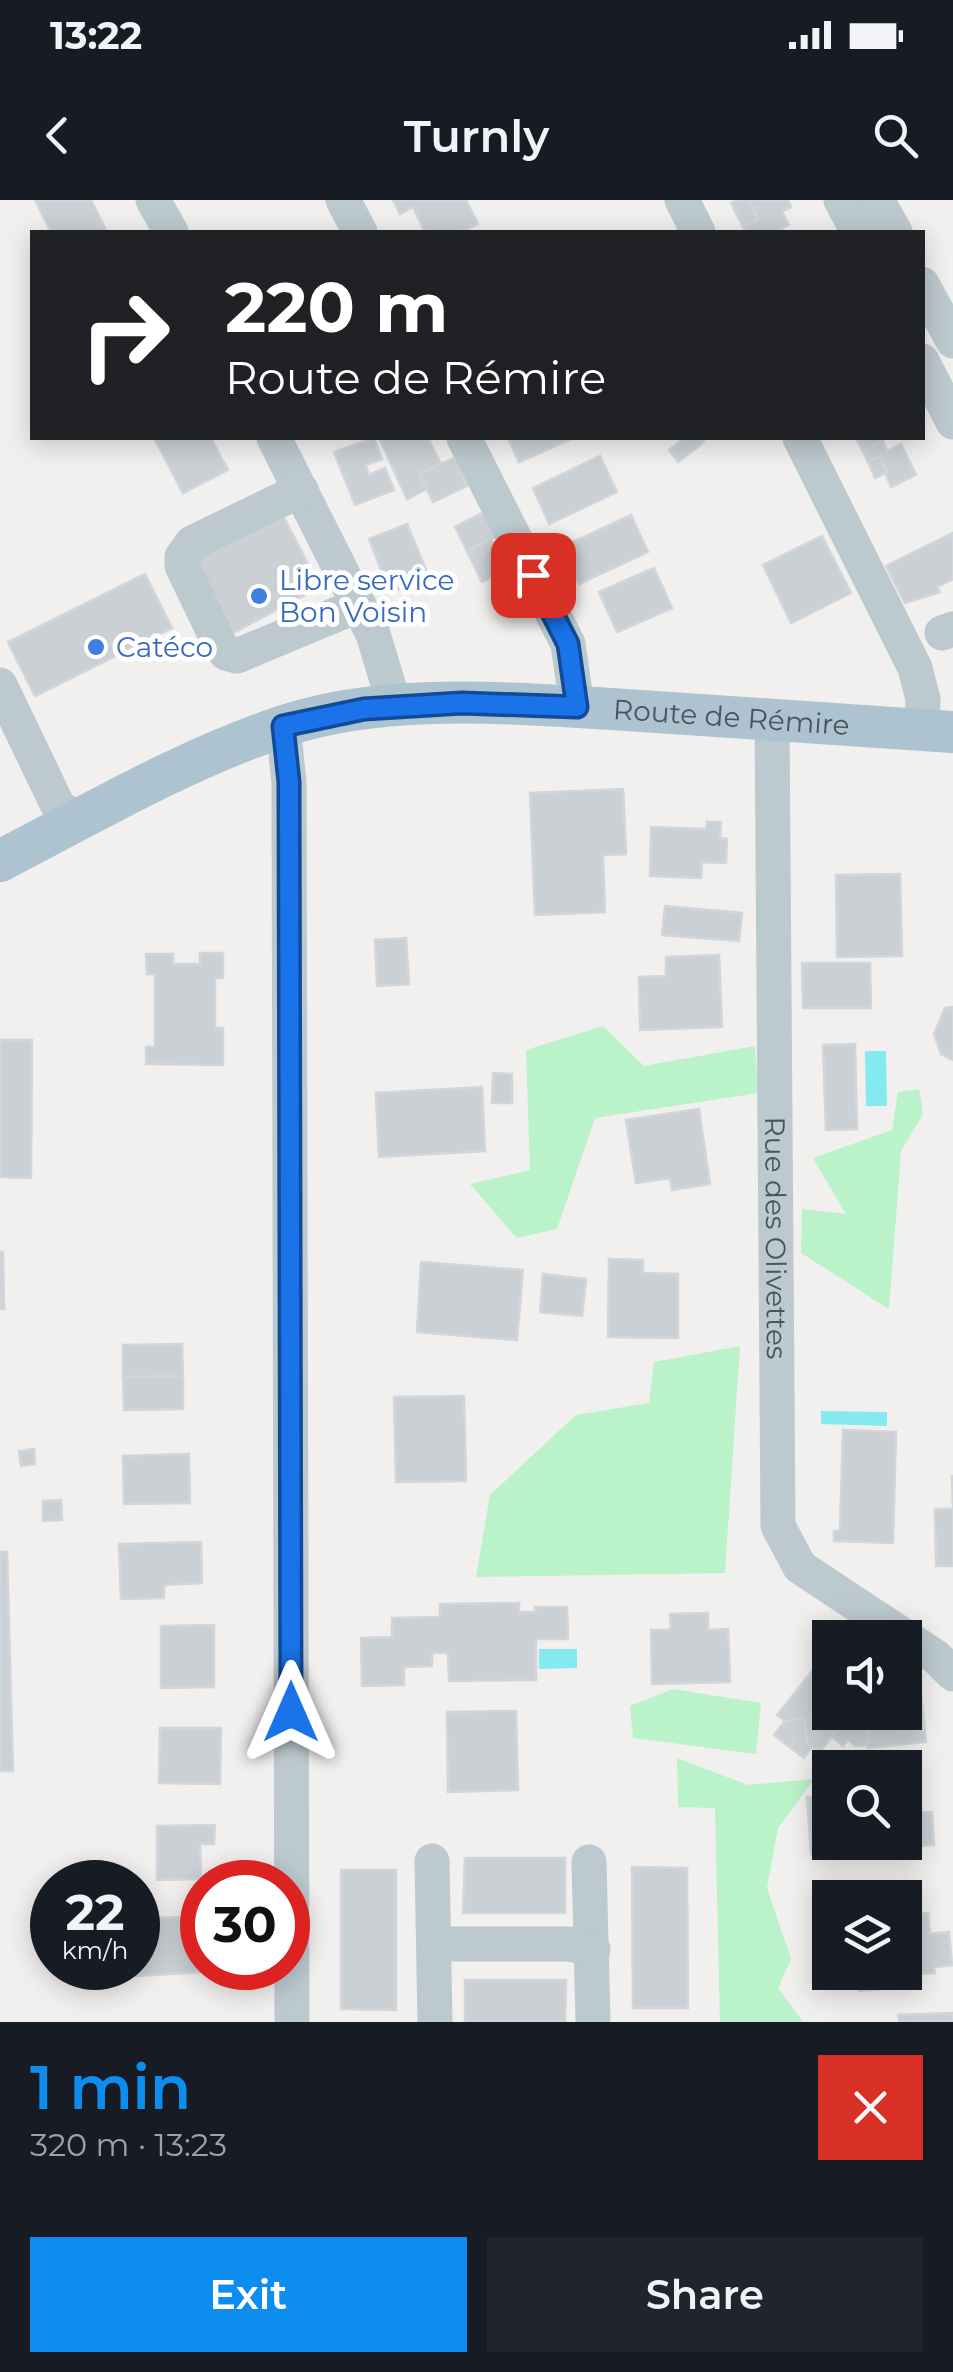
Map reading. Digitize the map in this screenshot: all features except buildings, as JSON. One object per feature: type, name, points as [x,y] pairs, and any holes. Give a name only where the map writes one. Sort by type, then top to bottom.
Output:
[{"type":"main road","name":"Route de Rémire","points":[[0,861],[208,756],[283,726],[364,709],[462,703],[577,707],[937,731]]},
{"type":"street","points":[[153,200],[170,230]]},
{"type":"street","points":[[343,200],[359,230]]},
{"type":"street","points":[[682,200],[697,230]]},
{"type":"street","points":[[841,200],[857,230]]},
{"type":"street","points":[[878,200],[894,230]]},
{"type":"street","points":[[925,290],[953,342]]},
{"type":"street","points":[[925,367],[953,422]]},
{"type":"street","points":[[275,440],[382,655],[395,707]]},
{"type":"street","points":[[465,440],[568,644],[577,707]]},
{"type":"street","points":[[801,440],[915,668],[937,731]]},
{"type":"street","points":[[301,490],[192,543],[182,557],[182,566],[220,645],[226,653],[237,656],[359,605]]},
{"type":"street","points":[[0,685],[58,806],[78,821]]},
{"type":"street","name":"Rue des Olivettes","points":[[772,718],[778,1526],[800,1567],[936,1658],[953,1674]]},
{"type":"street","points":[[283,726],[289,782],[292,2022]]},
{"type":"street","points":[[432,1861],[435,2022]]},
{"type":"street","points":[[589,1862],[593,2022]]},
{"type":"street","points":[[436,1944],[569,1944],[593,1949]]},
{"type":"green space","points":[[603,1026],[644,1066],[755,1046],[758,1093],[595,1118],[557,1229],[517,1238],[470,1184],[530,1170],[526,1050]]},
{"type":"green space","points":[[919,1089],[923,1114],[901,1151],[889,1309],[801,1253],[802,1209],[846,1214],[813,1158],[892,1130],[898,1092]]},
{"type":"green space","points":[[740,1346],[725,1573],[476,1577],[490,1495],[576,1415],[649,1403],[654,1362]]},
{"type":"green space","points":[[673,1689],[761,1703],[756,1754],[633,1738],[630,1706]]},
{"type":"green space","points":[[677,1758],[748,1785],[812,1779],[778,1828],[767,1888],[791,1959],[778,1988],[803,2022],[720,2022],[715,1808],[678,1807]]},
{"type":"water","points":[[865,1051],[886,1051],[887,1106],[866,1106]]},
{"type":"water","points":[[821,1411],[887,1412],[887,1426],[821,1424]]},
{"type":"water","points":[[539,1649],[577,1649],[577,1668],[539,1669]]},
{"type":"place","name":"Libre service Bon Voisin","points":[[259,596]]},
{"type":"place","name":"Catéco","points":[[96,647]]},
{"type":"route","points":[[291,1712],[289,782],[283,726],[364,709],[462,703],[577,707],[568,644],[533,575]]}]
